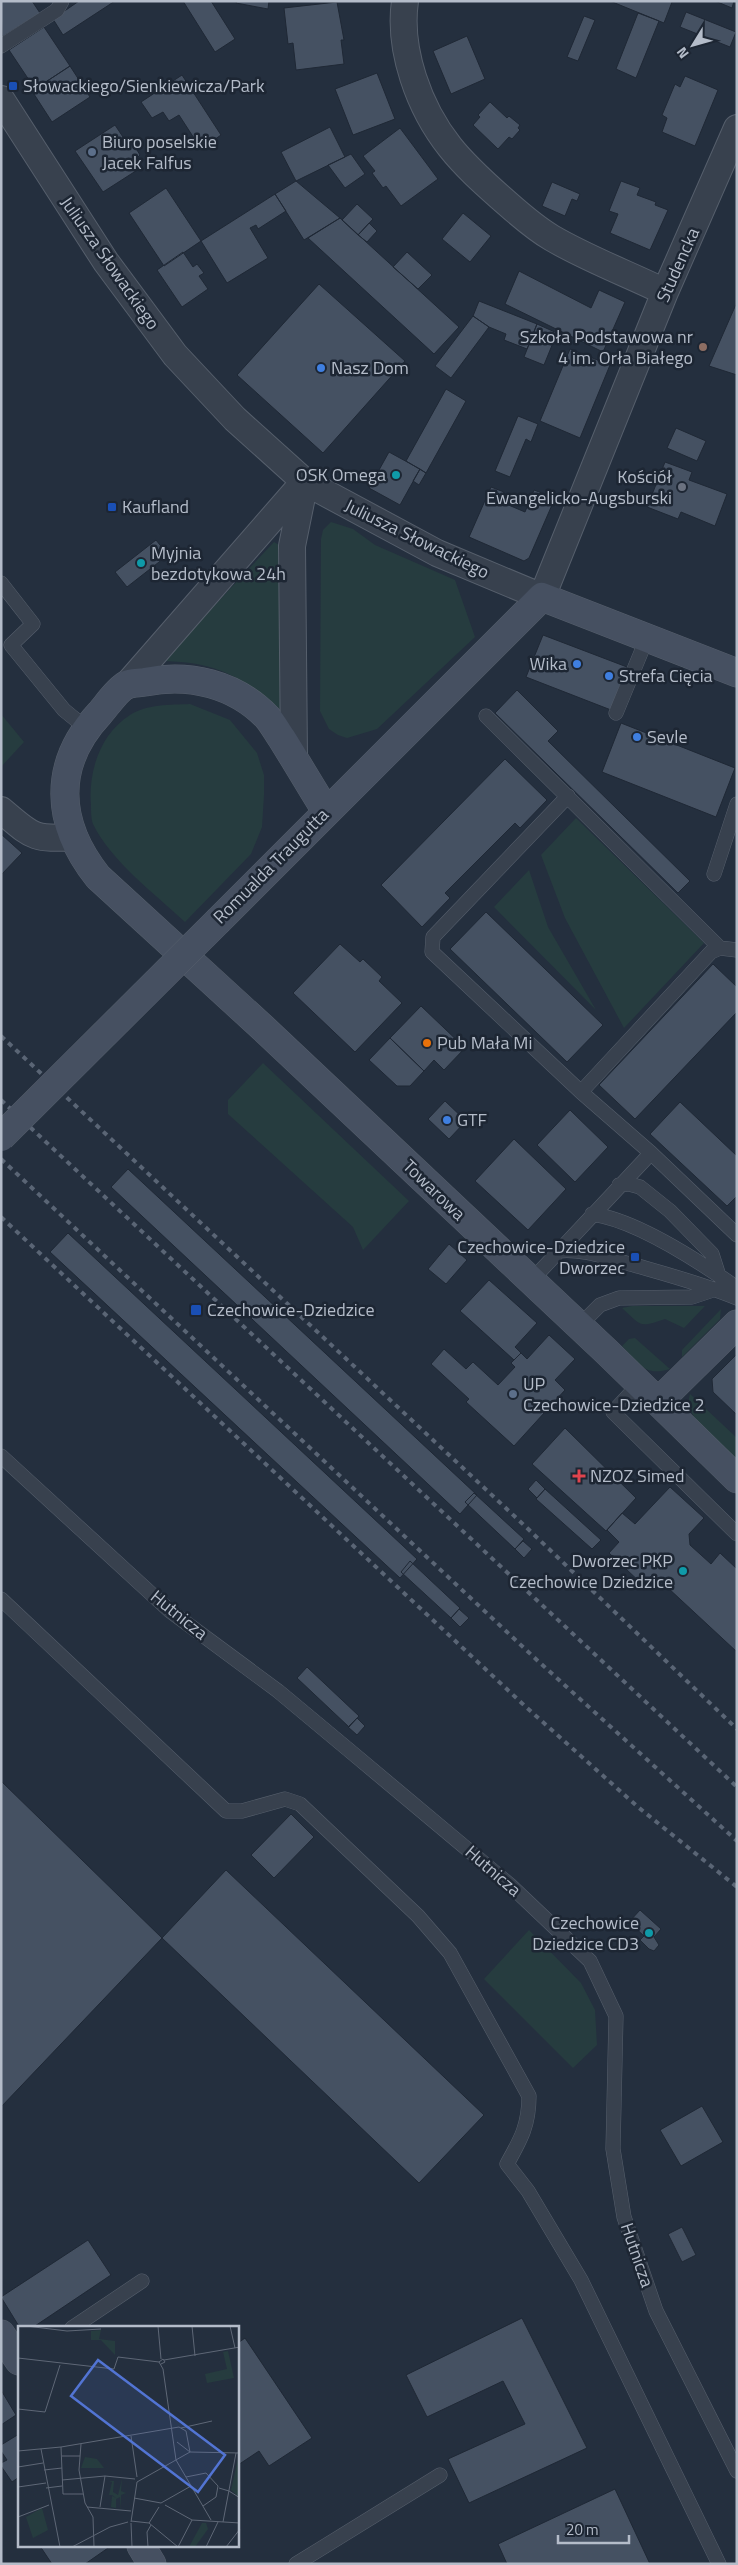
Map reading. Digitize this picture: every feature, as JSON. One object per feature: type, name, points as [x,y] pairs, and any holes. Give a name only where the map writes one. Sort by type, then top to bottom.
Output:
[{"type":"street","points":[[405,1],[402,19],[408,57],[430,115],[449,146],[473,172],[520,215],[551,238],[665,292]]},
{"type":"street","name":"Juliusza Słowackiego","points":[[1,99],[106,262],[175,356],[235,419],[305,482],[437,553],[542,597],[737,673]]},
{"type":"street","name":"Studencka","points":[[542,597],[665,292],[734,143]]},
{"type":"street","points":[[126,686],[305,482]]},
{"type":"street","points":[[294,758],[292,546],[305,482]]},
{"type":"street","name":"Romualda Traugutta","points":[[1,1137],[326,810],[542,597]]},
{"type":"street","points":[[126,686],[161,678],[198,679],[235,693],[267,717],[326,810]]},
{"type":"street","name":"Towarowa","points":[[126,686],[86,728],[72,754],[64,788],[64,803],[74,837],[88,865],[98,877],[209,978],[530,1282],[579,1326],[737,1479]]},
{"type":"street","points":[[1,810],[29,833],[45,839],[74,837]]},
{"type":"street","points":[[648,1393],[737,1324]]},
{"type":"street","points":[[1,2334],[18,2359]]},
{"type":"street","points":[[142,2548],[152,2564]]},
{"type":"lane","points":[[1,46],[57,10],[62,1]]},
{"type":"lane","points":[[1,583],[33,624],[12,645],[64,710],[86,728]]},
{"type":"lane","points":[[616,713],[646,638]]},
{"type":"lane","points":[[486,716],[720,948]]},
{"type":"lane","points":[[568,796],[433,937],[432,952],[581,1092],[651,1153],[737,1236]]},
{"type":"lane","points":[[714,874],[737,804]]},
{"type":"lane","points":[[581,1092],[711,952],[720,948],[737,950]]},
{"type":"lane","points":[[530,1282],[651,1153]]},
{"type":"lane","points":[[619,1185],[640,1186],[670,1211],[712,1254],[717,1283]]},
{"type":"lane","points":[[592,1214],[618,1220],[717,1283],[737,1298]]},
{"type":"lane","points":[[558,1252],[574,1250],[737,1288]]},
{"type":"lane","points":[[579,1326],[608,1300],[618,1298],[692,1297],[717,1283]]},
{"type":"lane","points":[[648,1393],[613,1412],[737,1534]]},
{"type":"lane","name":"Hutnicza","points":[[1,1456],[170,1611],[278,1691],[343,1745],[510,1885],[590,1961],[616,2016],[613,2150],[624,2217],[656,2311],[737,2471]]},
{"type":"lane","points":[[1,1599],[226,1811],[242,1811],[285,1799],[300,1804],[418,1916],[450,1953],[529,2096],[529,2118],[521,2139],[507,2164],[528,2191],[581,2280],[719,2564]]},
{"type":"lane","points":[[75,2326],[142,2281]]},
{"type":"lane","points":[[296,2564],[440,2475]]},
{"type":"green space","points":[[331,522],[353,529],[375,545],[455,580],[475,637],[377,729],[347,738],[329,729],[320,711],[321,539],[323,530]]},
{"type":"green space","points":[[274,542],[281,546],[280,709],[252,687],[225,673],[197,664],[162,661]]},
{"type":"green space","points":[[190,704],[230,720],[257,753],[264,775],[264,795],[262,827],[251,854],[185,922],[122,864],[101,838],[92,822],[91,792],[94,767],[98,755],[111,732],[120,723],[130,715],[144,709]]},
{"type":"green space","points":[[1,714],[24,742],[1,767]]},
{"type":"green space","points":[[576,818],[704,943],[624,1028],[565,918],[541,855]]},
{"type":"green space","points":[[529,870],[548,927],[596,1010],[494,907]]},
{"type":"green space","points":[[263,1063],[409,1201],[363,1250],[353,1227],[228,1114],[228,1100]]},
{"type":"green space","points":[[632,1306],[705,1306],[684,1328],[665,1319],[650,1324],[641,1324],[622,1308]]},
{"type":"green space","points":[[721,1309],[720,1319],[682,1357],[682,1350]]},
{"type":"green space","points":[[635,1338],[670,1369],[661,1371],[648,1370],[638,1363],[622,1346],[629,1339]]},
{"type":"green space","points":[[690,1394],[737,1438],[737,1460],[713,1439],[697,1421],[691,1412]]},
{"type":"green space","points":[[529,1930],[581,1983],[595,2010],[597,2045],[573,2068],[484,1979]]},
{"type":"building","points":[[1,1],[32,1],[40,13],[2,37]]},
{"type":"building","points":[[79,1],[115,1],[63,35],[53,19]]},
{"type":"building","points":[[183,1],[211,1],[235,39],[215,52]]},
{"type":"building","points":[[237,1],[269,1],[268,9],[236,3]]},
{"type":"building","points":[[610,1],[671,1],[672,2],[664,23]]},
{"type":"building","points":[[715,1],[734,1],[732,8]]},
{"type":"building","points":[[337,2],[344,40],[341,40],[344,64],[296,70],[293,43],[288,44],[284,8]]},
{"type":"building","points":[[686,12],[736,32],[730,47],[680,27]]},
{"type":"building","points":[[638,13],[659,21],[636,78],[616,69]]},
{"type":"building","points":[[584,16],[595,20],[578,61],[567,57]]},
{"type":"building","points":[[44,27],[70,66],[35,89],[9,50]]},
{"type":"building","points":[[467,36],[485,79],[451,94],[433,51]]},
{"type":"building","points":[[70,66],[90,97],[52,122],[32,91]]},
{"type":"building","points":[[377,73],[395,119],[353,135],[335,89]]},
{"type":"building","points":[[182,75],[221,135],[201,149],[179,115],[169,121],[163,112],[152,118],[141,102]]},
{"type":"building","points":[[685,76],[718,90],[695,146],[662,132],[667,118],[662,115],[675,84],[680,87]]},
{"type":"building","points":[[490,102],[507,118],[509,116],[520,125],[518,128],[520,130],[512,139],[509,137],[498,149],[473,125],[480,117],[478,115]]},
{"type":"building","points":[[115,125],[127,143],[131,140],[140,155],[137,158],[142,167],[103,192],[75,151]]},
{"type":"building","points":[[330,127],[345,157],[296,181],[281,152]]},
{"type":"building","points":[[400,128],[438,179],[401,206],[386,186],[383,188],[372,173],[375,171],[363,156]]},
{"type":"building","points":[[351,154],[365,174],[345,188],[328,165]]},
{"type":"building","points":[[296,181],[340,218],[304,240],[275,194]]},
{"type":"building","points":[[621,181],[640,188],[637,195],[656,202],[655,205],[668,210],[650,250],[610,233],[618,214],[609,211]]},
{"type":"building","points":[[552,182],[580,194],[577,201],[572,199],[565,216],[542,206]]},
{"type":"building","points":[[166,188],[201,241],[164,266],[129,213]]},
{"type":"building","points":[[275,194],[286,211],[258,229],[256,225],[250,228],[268,258],[227,283],[201,241]]},
{"type":"building","points":[[357,204],[373,219],[358,235],[342,220]]},
{"type":"building","points":[[463,213],[491,236],[470,262],[442,239]]},
{"type":"building","points":[[340,218],[459,327],[434,354],[308,238]]},
{"type":"building","points":[[369,223],[377,231],[367,242],[358,235]]},
{"type":"building","points":[[183,252],[193,267],[197,264],[204,273],[199,276],[208,289],[182,307],[157,270]]},
{"type":"building","points":[[407,252],[432,275],[418,289],[393,267]]},
{"type":"building","points":[[519,271],[591,308],[599,290],[625,302],[603,352],[505,304]]},
{"type":"building","name":"Nasz Dom","points":[[319,284],[405,361],[323,453],[237,375]]},
{"type":"building","points":[[479,301],[537,324],[527,349],[504,340],[506,334],[489,327],[473,316]]},
{"type":"building","points":[[737,302],[737,375],[709,366]]},
{"type":"building","points":[[473,316],[489,327],[451,378],[435,366]]},
{"type":"building","points":[[537,324],[557,333],[544,365],[524,357]]},
{"type":"building","points":[[570,349],[610,365],[580,438],[540,421]]},
{"type":"building","points":[[446,389],[466,401],[426,473],[406,461]]},
{"type":"building","points":[[518,416],[538,424],[531,442],[526,439],[510,477],[495,471]]},
{"type":"building","points":[[676,428],[706,441],[697,461],[667,448]]},
{"type":"building","name":"OSK Omega","points":[[389,452],[420,469],[400,505],[369,488]]},
{"type":"building","name":"Kościół Ewangelicko-Augsburski","points":[[665,462],[692,472],[689,480],[727,494],[715,526],[681,512],[678,519],[647,507]]},
{"type":"building","points":[[420,469],[426,473],[419,485],[413,481]]},
{"type":"building","points":[[491,487],[504,492],[499,501],[525,512],[534,490],[555,498],[529,558],[524,561],[469,537]]},
{"type":"building","name":"Myjnia bezdotykowa 24h","points":[[156,540],[168,555],[127,587],[115,572]]},
{"type":"building","points":[[543,635],[627,667],[611,710],[526,677]]},
{"type":"building","points":[[517,690],[558,731],[548,741],[690,881],[678,893],[495,713]]},
{"type":"building","points":[[621,723],[735,768],[716,817],[602,772]]},
{"type":"building","points":[[505,759],[547,800],[520,828],[515,823],[445,893],[450,898],[422,927],[381,885]]},
{"type":"building","points":[[1,834],[22,853],[1,875]]},
{"type":"building","points":[[486,912],[603,1025],[567,1062],[450,949]]},
{"type":"building","points":[[340,944],[360,962],[363,959],[382,977],[379,981],[402,1003],[355,1052],[293,993]]},
{"type":"building","points":[[713,964],[737,987],[737,1012],[635,1119],[599,1085]]},
{"type":"building","name":"Pub Mała Mi","points":[[421,1006],[465,1048],[444,1070],[434,1060],[424,1071],[390,1038]]},
{"type":"building","points":[[390,1038],[424,1071],[410,1086],[397,1086],[369,1060]]},
{"type":"building","name":"GTF","points":[[445,1101],[466,1121],[449,1139],[428,1119]]},
{"type":"building","points":[[680,1102],[737,1156],[737,1196],[727,1206],[650,1134]]},
{"type":"building","points":[[570,1110],[608,1147],[575,1182],[537,1145]]},
{"type":"building","points":[[514,1139],[566,1189],[528,1230],[475,1181]]},
{"type":"building","points":[[128,1169],[477,1495],[460,1514],[111,1187]]},
{"type":"building","points":[[68,1233],[417,1559],[400,1578],[50,1252]]},
{"type":"building","points":[[449,1244],[467,1260],[446,1284],[428,1269]]},
{"type":"building","points":[[489,1280],[537,1323],[515,1347],[521,1353],[514,1360],[460,1311]]},
{"type":"building","name":"UP Czechowice-Dziedzice 2","points":[[549,1335],[575,1359],[555,1380],[565,1390],[514,1446],[466,1402],[469,1399],[431,1364],[444,1349],[466,1369],[473,1362],[498,1385],[515,1367],[511,1363],[521,1353],[527,1359]]},
{"type":"building","points":[[737,1354],[737,1415],[713,1392],[712,1379]]},
{"type":"building","name":"NZOZ Simed","points":[[565,1428],[636,1498],[606,1531],[532,1464]]},
{"type":"building","points":[[536,1480],[545,1489],[537,1498],[528,1489]]},
{"type":"building","name":"Dworzec PKP Czechowice Dziedzice","points":[[670,1487],[704,1518],[689,1534],[690,1545],[711,1564],[720,1553],[737,1569],[737,1652],[653,1574],[643,1585],[609,1553],[619,1542],[607,1530],[622,1513],[635,1524]]},
{"type":"building","points":[[545,1489],[601,1540],[592,1549],[536,1499]]},
{"type":"building","points":[[474,1493],[524,1539],[515,1549],[465,1502]]},
{"type":"building","points":[[523,1541],[532,1549],[524,1558],[515,1549]]},
{"type":"building","points":[[410,1561],[460,1608],[451,1618],[401,1572]]},
{"type":"building","points":[[459,1609],[469,1618],[460,1627],[451,1618]]},
{"type":"building","points":[[307,1667],[359,1716],[349,1727],[297,1678]]},
{"type":"building","points":[[357,1718],[365,1726],[357,1735],[348,1727]]},
{"type":"building","points":[[1,1781],[162,1938],[1,2107]]},
{"type":"building","points":[[291,1814],[314,1837],[274,1878],[251,1855]]},
{"type":"building","points":[[226,1870],[484,2115],[419,2183],[162,1938]]},
{"type":"building","name":"Czechowice Dziedzice CD3","points":[[640,1910],[661,1929],[654,1937],[659,1945],[654,1951],[649,1949],[640,1940],[644,1936],[629,1922]]},
{"type":"building","points":[[702,2106],[723,2142],[681,2166],[660,2130]]},
{"type":"building","points":[[682,2227],[696,2255],[682,2262],[668,2234]]},
{"type":"building","points":[[88,2240],[111,2275],[35,2326],[19,2326],[1,2297]]},
{"type":"building","points":[[522,2318],[587,2448],[469,2503],[448,2459],[525,2424],[503,2381],[427,2417],[406,2375]]},
{"type":"building","points":[[245,2338],[312,2438],[269,2466],[259,2451],[239,2464],[239,2342]]},
{"type":"building","points":[[1,2390],[16,2415],[1,2425]]},
{"type":"building","points":[[18,2435],[18,2478],[12,2482],[1,2466],[1,2463],[7,2460],[1,2451],[1,2445]]},
{"type":"building","points":[[615,2489],[650,2564],[507,2564],[498,2544]]},
{"type":"building","points":[[41,2548],[108,2548],[85,2564],[52,2564]]},
{"type":"railway","points":[[1,1036],[526,1527],[737,1729]]},
{"type":"railway","points":[[1,1100],[737,1787]]},
{"type":"railway","points":[[1,1159],[538,1661],[737,1841]]},
{"type":"railway","points":[[1,1217],[526,1707],[638,1807],[737,1887]]},
{"type":"place","name":"Słowackiego/Sienkiewicza/Park","points":[[13,86]]},
{"type":"place","name":"Biuro poselskie Jacek Falfus","points":[[92,152]]},
{"type":"place","name":"Szkoła Podstawowa nr 4 im. Orła Białego","points":[[703,347]]},
{"type":"place","name":"Nasz Dom","points":[[321,368]]},
{"type":"place","name":"OSK Omega","points":[[396,475]]},
{"type":"place","name":"Kościół Ewangelicko-Augsburski","points":[[682,487]]},
{"type":"place","name":"Kaufland","points":[[112,507]]},
{"type":"place","name":"Myjnia bezdotykowa 24h","points":[[141,563]]},
{"type":"place","name":"Wika","points":[[577,664]]},
{"type":"place","name":"Strefa Cięcia","points":[[609,676]]},
{"type":"place","name":"Sevle","points":[[637,737]]},
{"type":"place","name":"Pub Mała Mi","points":[[427,1043]]},
{"type":"place","name":"GTF","points":[[447,1120]]},
{"type":"place","name":"Czechowice-Dziedzice Dworzec","points":[[635,1257]]},
{"type":"place","name":"Czechowice-Dziedzice","points":[[196,1310]]},
{"type":"place","name":"UP Czechowice-Dziedzice 2","points":[[513,1394]]},
{"type":"place","name":"NZOZ Simed","points":[[579,1476]]},
{"type":"place","name":"Dworzec PKP Czechowice Dziedzice","points":[[683,1571]]},
{"type":"place","name":"Czechowice Dziedzice CD3","points":[[649,1933]]}]
